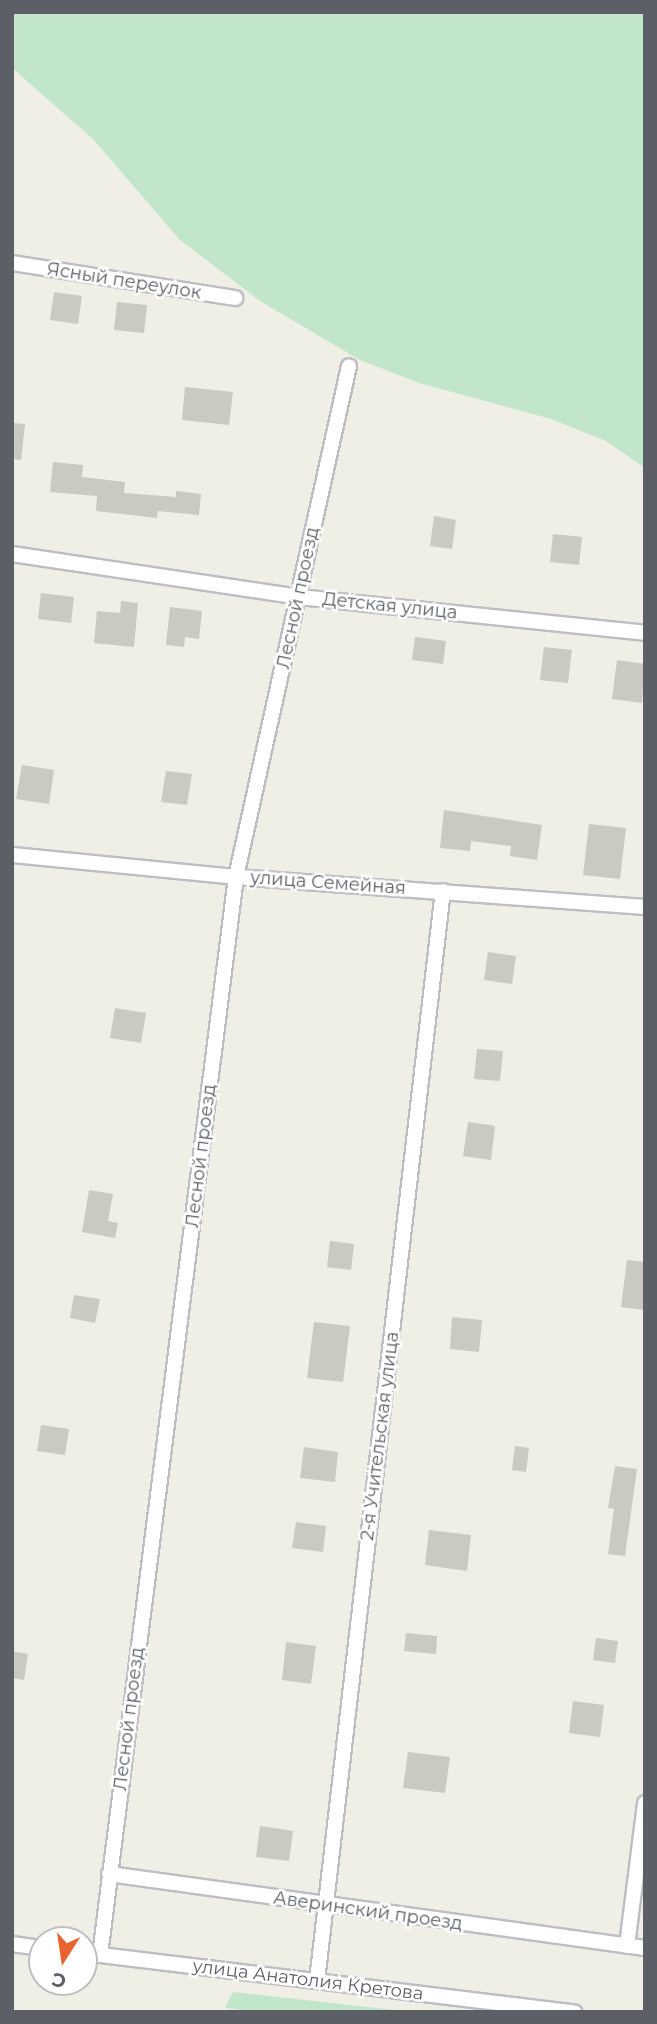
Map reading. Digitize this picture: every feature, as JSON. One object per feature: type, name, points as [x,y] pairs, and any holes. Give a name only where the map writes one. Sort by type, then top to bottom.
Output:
[{"type":"street","name":"Ясный переулок","points":[[12,263],[235,298]]},
{"type":"street","name":"Лесной проезд","points":[[100,1955],[236,877],[349,366]]},
{"type":"street","name":"Детская улица","points":[[12,554],[299,597],[645,633]]},
{"type":"street","name":"улица Семейная","points":[[12,855],[236,877],[645,907]]},
{"type":"street","name":"2-я Учительская улица","points":[[317,1981],[443,891]]},
{"type":"street","points":[[627,1946],[645,1803]]},
{"type":"street","name":"Аверинский проезд","points":[[109,1874],[645,1948]]},
{"type":"street","name":"улица Анатолия Кретова","points":[[100,1955],[574,2012]]},
{"type":"green space","points":[[12,12],[645,12],[645,468],[606,441],[551,419],[419,383],[360,360],[260,301],[179,239],[93,139],[12,68]]},
{"type":"green space","points":[[233,1992],[412,2012],[261,2012],[225,2008]]},
{"type":"building","points":[[54,292],[82,296],[78,324],[50,320]]},
{"type":"building","points":[[117,302],[147,305],[144,333],[114,330]]},
{"type":"building","points":[[185,387],[233,392],[229,425],[182,420]]},
{"type":"building","points":[[12,423],[25,424],[21,460],[12,459]]},
{"type":"building","points":[[53,462],[83,465],[82,477],[125,482],[124,493],[176,497],[176,491],[201,494],[199,515],[158,511],[157,518],[96,511],[97,496],[50,492]]},
{"type":"building","points":[[434,516],[456,520],[452,549],[430,546]]},
{"type":"building","points":[[553,534],[582,537],[579,565],[550,562]]},
{"type":"building","points":[[41,593],[74,597],[71,623],[38,619]]},
{"type":"building","points":[[121,601],[138,603],[134,647],[94,643],[97,611],[120,613]]},
{"type":"building","points":[[170,607],[202,611],[199,639],[185,637],[184,647],[166,645]]},
{"type":"building","points":[[415,637],[446,641],[443,664],[412,660]]},
{"type":"building","points":[[544,647],[572,650],[568,683],[540,680]]},
{"type":"building","points":[[617,660],[645,664],[642,703],[612,699]]},
{"type":"building","points":[[22,765],[54,770],[49,804],[16,799]]},
{"type":"building","points":[[166,771],[192,774],[187,805],[161,802]]},
{"type":"building","points":[[444,810],[542,825],[537,860],[510,856],[511,846],[471,841],[470,851],[440,848]]},
{"type":"building","points":[[589,824],[626,828],[620,879],[583,875]]},
{"type":"building","points":[[488,952],[516,956],[512,984],[484,980]]},
{"type":"building","points":[[115,1008],[146,1013],[141,1043],[110,1038]]},
{"type":"building","points":[[477,1049],[503,1051],[500,1081],[474,1079]]},
{"type":"building","points":[[468,1122],[495,1126],[491,1160],[463,1156]]},
{"type":"building","points":[[89,1190],[113,1194],[108,1221],[118,1223],[115,1238],[82,1232]]},
{"type":"building","points":[[330,1241],[354,1244],[351,1270],[327,1267]]},
{"type":"building","points":[[627,1260],[645,1262],[645,1310],[621,1307]]},
{"type":"building","points":[[74,1295],[100,1299],[95,1323],[70,1318]]},
{"type":"building","points":[[452,1317],[482,1320],[479,1352],[450,1349]]},
{"type":"building","points":[[314,1322],[350,1326],[343,1382],[307,1378]]},
{"type":"building","points":[[41,1425],[69,1429],[65,1455],[37,1451]]},
{"type":"building","points":[[515,1446],[529,1448],[526,1472],[512,1470]]},
{"type":"building","points":[[304,1447],[338,1452],[335,1482],[300,1478]]},
{"type":"building","points":[[615,1466],[637,1469],[625,1556],[608,1554],[614,1509],[608,1508]]},
{"type":"building","points":[[296,1522],[326,1526],[323,1552],[292,1548]]},
{"type":"building","points":[[429,1530],[471,1535],[467,1571],[425,1565]]},
{"type":"building","points":[[406,1633],[437,1636],[436,1654],[404,1651]]},
{"type":"building","points":[[596,1638],[618,1641],[615,1663],[593,1660]]},
{"type":"building","points":[[286,1642],[316,1646],[311,1684],[282,1680]]},
{"type":"building","points":[[12,1651],[28,1654],[24,1680],[12,1678]]},
{"type":"building","points":[[573,1701],[604,1705],[600,1737],[569,1733]]},
{"type":"building","points":[[408,1752],[450,1757],[445,1793],[403,1788]]},
{"type":"building","points":[[260,1826],[293,1831],[289,1861],[256,1857]]}]
